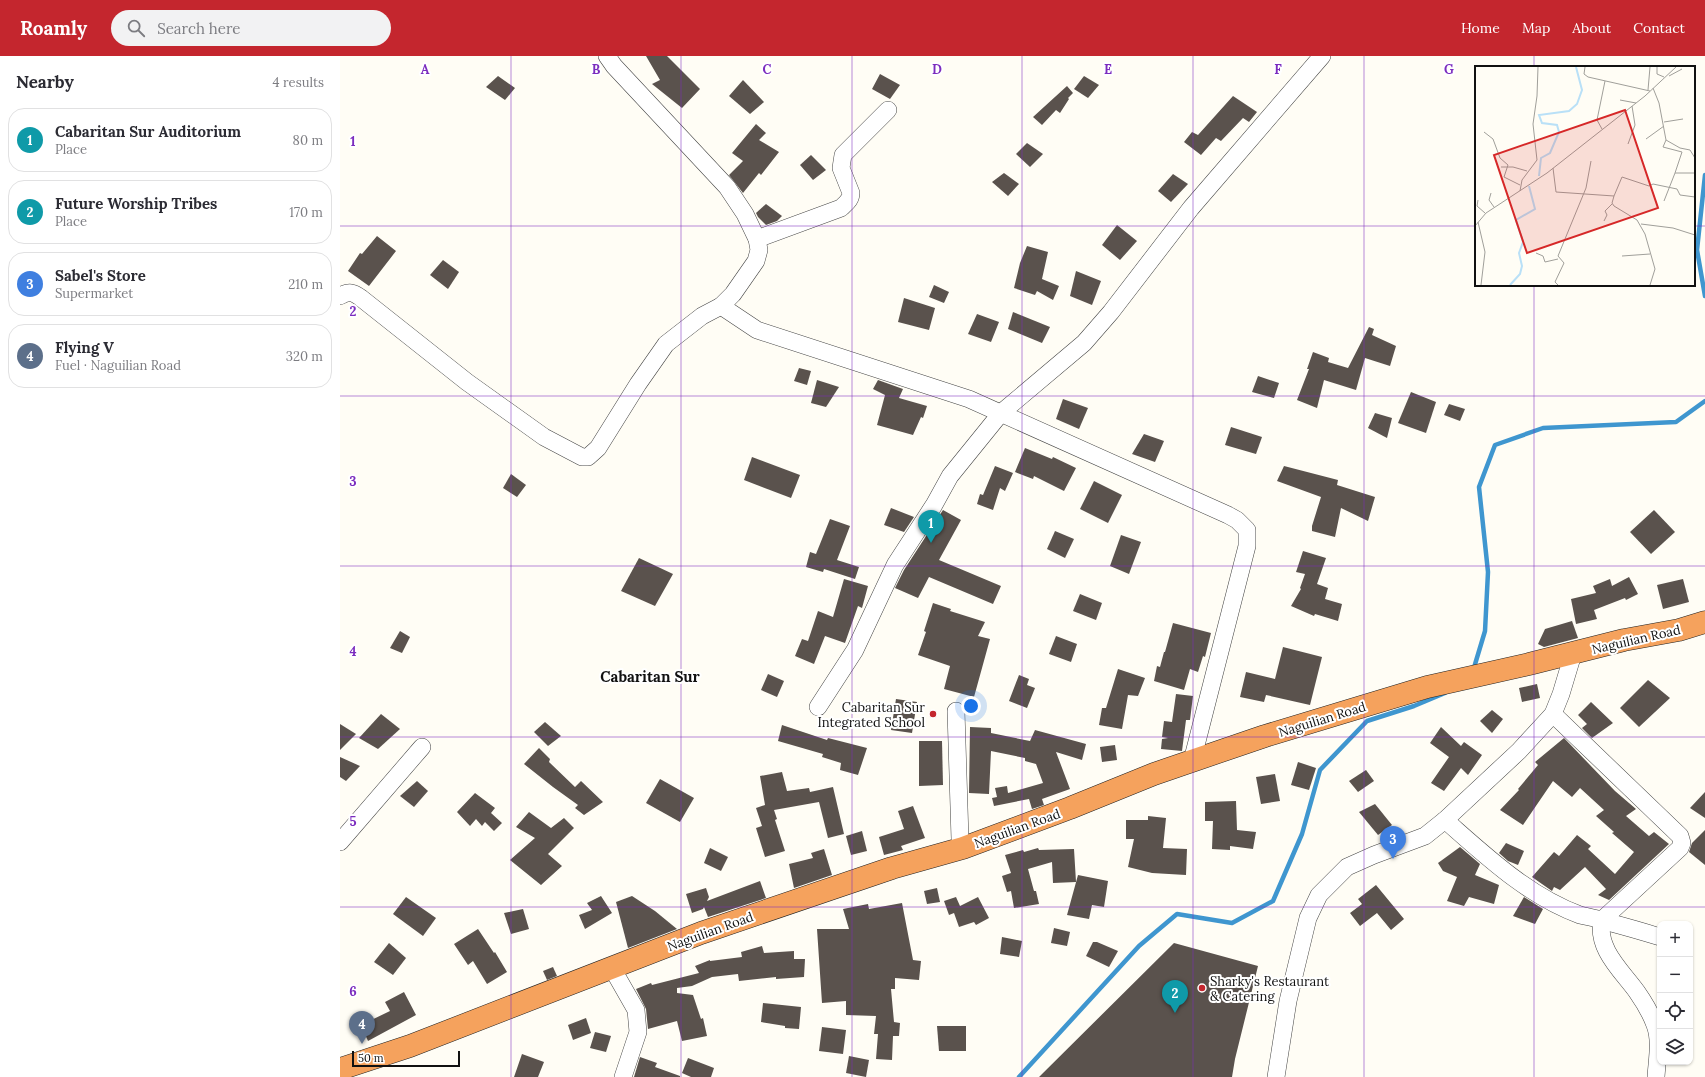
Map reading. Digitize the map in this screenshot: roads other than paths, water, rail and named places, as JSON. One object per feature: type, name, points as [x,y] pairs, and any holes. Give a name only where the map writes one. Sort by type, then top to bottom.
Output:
[{"type":"highway","name":"Naguilian Road","points":[[340,1069],[417,1044],[745,918],[892,868],[963,848],[1192,761],[1265,736],[1427,687],[1573,654],[1624,640],[1679,630],[1705,622]]},
{"type":"street","points":[[340,296],[347,292],[355,294],[467,382],[544,437],[582,457],[588,457],[598,448],[638,384],[666,344],[702,316],[721,306],[733,294],[756,261],[759,250],[757,239],[745,214],[727,187],[614,66],[607,56]]},
{"type":"street","points":[[818,707],[855,650],[895,565],[950,476],[1001,413],[1088,338],[1111,312],[1191,208],[1322,56]]},
{"type":"street","points":[[757,239],[841,208],[848,202],[851,192],[841,168],[843,155],[845,151],[888,110]]},
{"type":"street","points":[[721,306],[757,330],[969,399],[1237,520],[1247,530],[1247,546],[1192,761]]},
{"type":"street","points":[[1276,1077],[1288,1001],[1308,918],[1319,895],[1347,867],[1424,836],[1445,820],[1519,751],[1553,714],[1561,694],[1573,654]]},
{"type":"street","points":[[956,711],[960,839],[963,848]]},
{"type":"street","points":[[1553,714],[1680,836],[1682,840],[1680,848],[1602,920],[1601,936],[1608,952],[1618,969],[1637,992],[1656,1026],[1658,1044],[1656,1077]]},
{"type":"street","points":[[340,842],[422,747]]},
{"type":"street","points":[[1445,820],[1484,854],[1531,889],[1558,905],[1581,915],[1657,936]]},
{"type":"street","points":[[612,968],[636,1010],[638,1032],[623,1077]]},
{"type":"waterway","points":[[1705,175],[1697,250],[1705,296]]},
{"type":"waterway","points":[[1473,671],[1485,631],[1488,572],[1479,487],[1495,445],[1543,428],[1676,422],[1705,401]]},
{"type":"waterway","points":[[1019,1077],[1139,946],[1177,914],[1232,923],[1273,901],[1302,834],[1320,770],[1367,721],[1414,706],[1445,693]]},
{"type":"place","name":"Cabaritan Sur Auditorium","points":[[931,543]]},
{"type":"place","name":"Cabaritan Sur Integrated School","points":[[933,714]]},
{"type":"place","name":"Sabel's Store","points":[[1393,859]]},
{"type":"place","name":"Sharky's Restaurant & Catering","points":[[1202,988]]},
{"type":"place","name":"Future Worship Tribes","points":[[1175,1013]]},
{"type":"place","name":"Flying V","points":[[362,1044]]},
{"type":"district","name":"Cabaritan Sur","points":[[650,677]]}]
